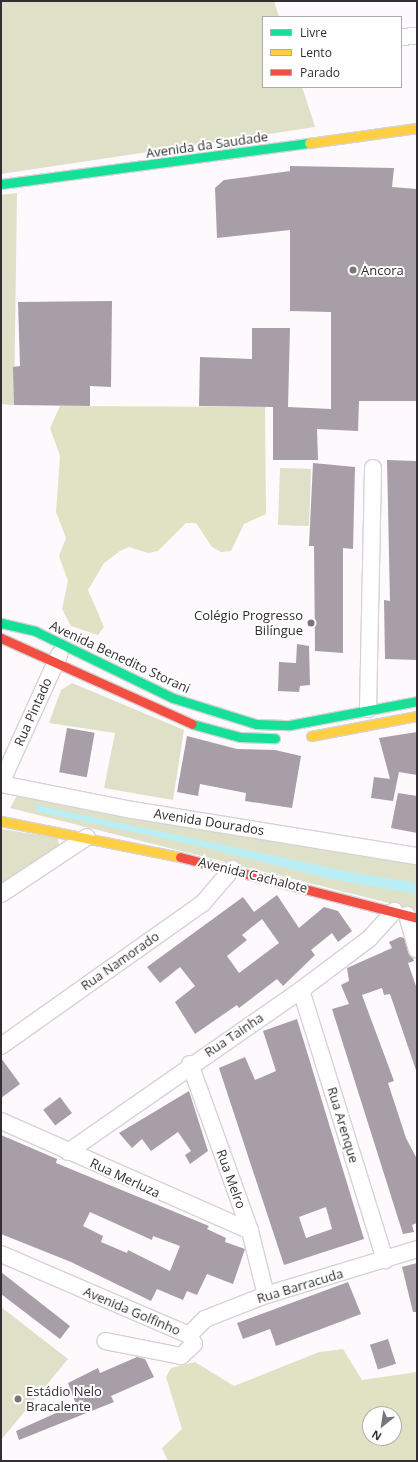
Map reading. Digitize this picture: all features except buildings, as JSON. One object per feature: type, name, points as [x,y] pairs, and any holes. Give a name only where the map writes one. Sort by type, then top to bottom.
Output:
[{"type":"main road","name":"Avenida da Saudade","points":[[1,184],[417,128]]},
{"type":"main road","name":"Avenida Benedito Storani","points":[[1,623],[35,631],[173,698],[256,724],[290,725],[368,709],[417,701]]},
{"type":"main road","points":[[1,638],[176,720],[240,737],[283,738]]},
{"type":"main road","points":[[297,737],[417,716]]},
{"type":"main road","name":"Avenida Cachalote","points":[[1,821],[87,837],[232,869],[406,914]]},
{"type":"street","points":[[402,37],[417,36]]},
{"type":"street","points":[[368,709],[373,468]]},
{"type":"street","name":"Rua Pintado","points":[[1,783],[64,645]]},
{"type":"street","name":"Avenida Dourados","points":[[1,783],[132,810],[417,856]]},
{"type":"street","points":[[1,894],[87,837]]},
{"type":"street","name":"Rua Namorado","points":[[1,1046],[203,903],[232,869]]},
{"type":"street","points":[[406,914],[417,950]]},
{"type":"street","name":"Rua Tainha","points":[[68,1152],[190,1064],[301,990],[369,939],[406,914]]},
{"type":"street","name":"Rua Arenque","points":[[301,990],[386,1260]]},
{"type":"street","name":"Rua Melro","points":[[190,1064],[250,1231],[266,1295]]},
{"type":"street","name":"Rua Merluza","points":[[1,1121],[68,1152],[250,1231]]},
{"type":"street","name":"Rua Barracuda","points":[[189,1335],[205,1319],[266,1295],[417,1250]]},
{"type":"street","name":"Avenida Golfinho","points":[[1,1254],[189,1335],[194,1344],[181,1356],[105,1341]]},
{"type":"green space","points":[[1,1],[274,1],[279,16],[262,16],[262,88],[302,88],[315,127],[1,174]]},
{"type":"green space","points":[[17,193],[14,405],[1,404],[1,195]]},
{"type":"green space","points":[[60,406],[265,407],[266,514],[244,524],[231,551],[221,552],[212,547],[196,523],[186,523],[158,551],[148,553],[129,547],[120,551],[104,563],[88,590],[104,627],[98,635],[71,626],[62,609],[68,581],[59,556],[66,538],[56,512],[60,456],[50,428]]},
{"type":"green space","points":[[280,468],[311,469],[309,526],[278,525]]},
{"type":"green space","points":[[72,683],[184,730],[173,800],[104,788],[115,733],[49,723],[61,690]]},
{"type":"green space","points":[[18,794],[240,836],[417,864],[417,910],[10,808]]},
{"type":"green space","points":[[1,829],[58,838],[59,845],[1,884]]},
{"type":"green space","name":"Estádio Nelo Bracalente","points":[[1,1307],[68,1359],[1,1440]]},
{"type":"green space","points":[[343,1349],[362,1380],[417,1372],[417,1461],[168,1461],[162,1448],[182,1429],[166,1377],[171,1368],[195,1362],[234,1386],[319,1352]]},
{"type":"water","points":[[36,805],[365,875],[414,882],[417,894],[331,879],[195,845],[35,811]]},
{"type":"traffic: fast","points":[[1,184],[309,143]]},
{"type":"traffic: fast","points":[[1,623],[35,631],[173,698],[256,724],[290,725],[417,701]]},
{"type":"traffic: fast","points":[[192,724],[240,737],[275,738]]},
{"type":"traffic: slow","points":[[309,143],[417,128]]},
{"type":"traffic: slow","points":[[311,736],[417,716]]},
{"type":"traffic: slow","points":[[1,821],[180,857]]},
{"type":"traffic: jam","points":[[1,638],[192,724]]},
{"type":"traffic: jam","points":[[180,857],[417,918]]},
{"type":"place","name":"Ancora","points":[[353,270]]},
{"type":"place","name":"Colégio Progresso Bilíngue","points":[[311,623]]},
{"type":"place","name":"Estádio Nelo Bracalente","points":[[18,1399]]}]
